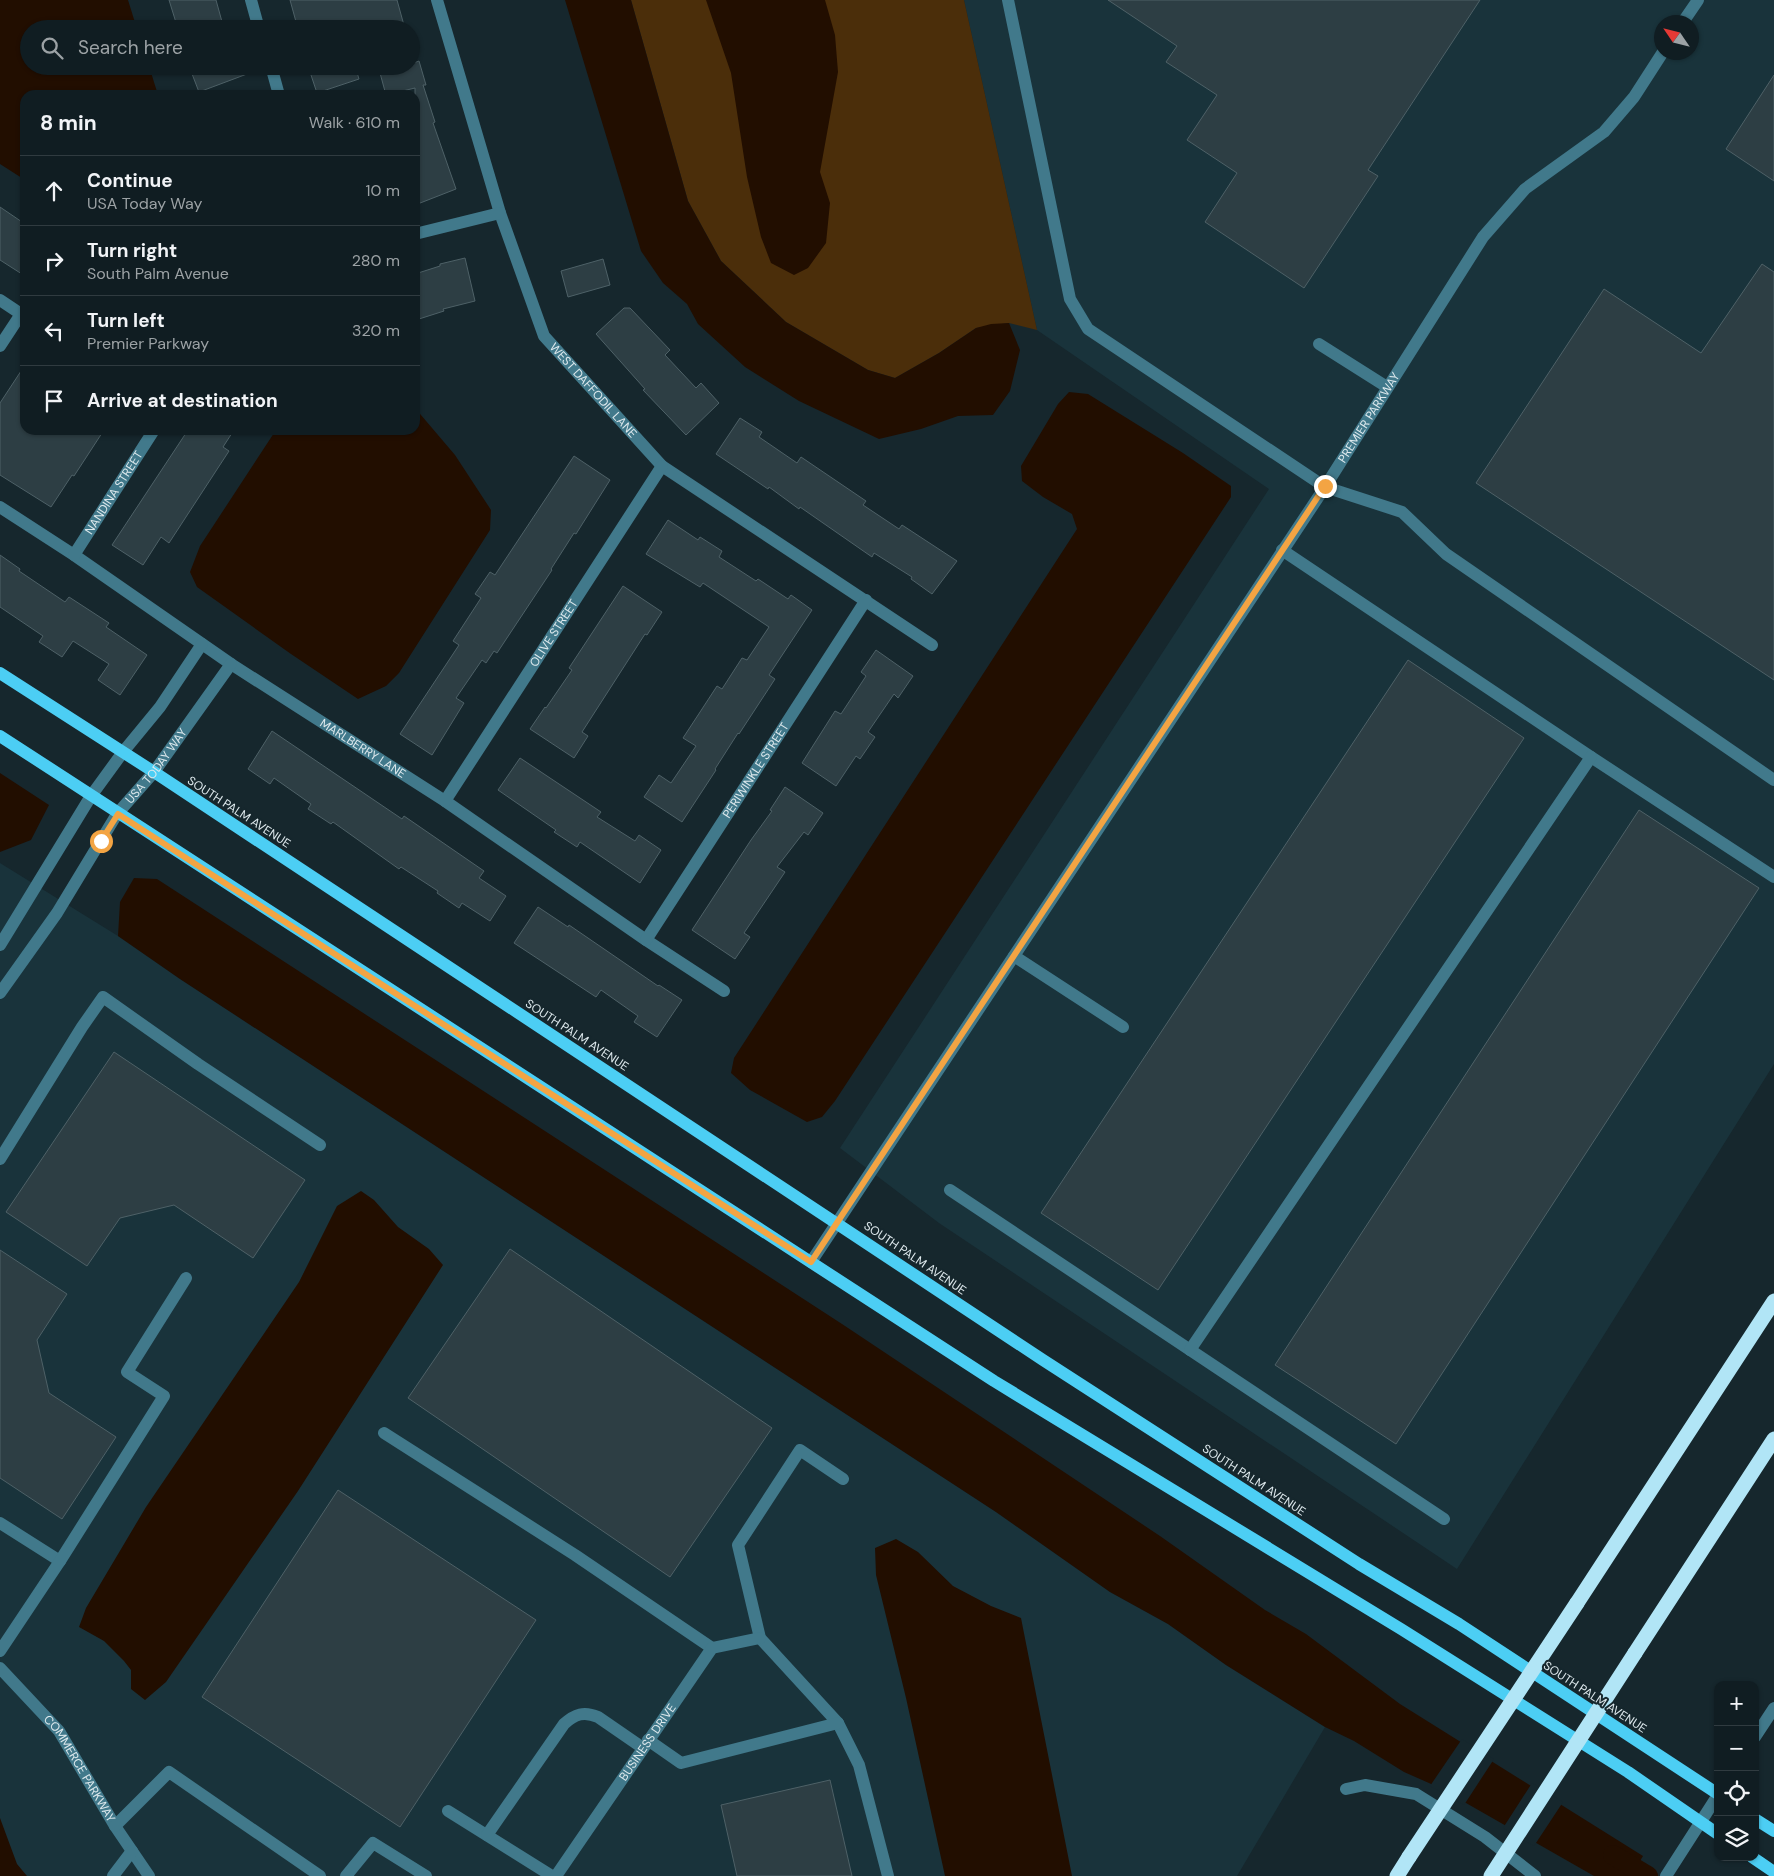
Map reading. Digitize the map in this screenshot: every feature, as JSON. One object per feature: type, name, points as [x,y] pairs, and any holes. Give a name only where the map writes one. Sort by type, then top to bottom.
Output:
[{"type":"highway","points":[[1397,1876],[1774,1301]]},
{"type":"highway","points":[[1491,1876],[1774,1439]]},
{"type":"main road","name":"SOUTH PALM AVENUE","points":[[0,673],[154,772],[1051,1365],[1359,1564],[1460,1624],[1714,1791]]},
{"type":"main road","points":[[0,736],[994,1381],[1427,1645],[1628,1772],[1714,1831]]},
{"type":"main road","points":[[1759,1822],[1774,1831]]},
{"type":"main road","points":[[1758,1861],[1774,1872]]},
{"type":"street","points":[[251,0],[257,20]]},
{"type":"street","name":"WEST DAFFODIL LANE","points":[[438,0],[500,213],[544,336],[662,466],[932,645]]},
{"type":"street","points":[[1008,0],[1070,299],[1088,329],[1325,486],[1402,512],[1446,554],[1774,780]]},
{"type":"street","points":[[1688,15],[1698,0]]},
{"type":"street","name":"PREMIER PARKWAY","points":[[811,1262],[838,1224],[1325,486],[1483,237],[1525,189],[1604,132],[1634,97],[1658,60]]},
{"type":"street","points":[[273,75],[277,90]]},
{"type":"street","points":[[420,233],[500,213]]},
{"type":"street","points":[[0,300],[20,313]]},
{"type":"street","points":[[0,346],[20,316]]},
{"type":"street","points":[[1319,344],[1387,387]]},
{"type":"street","name":"NANDINA STREET","points":[[74,555],[151,435]]},
{"type":"street","name":"OLIVE STREET","points":[[445,801],[662,466]]},
{"type":"street","name":"MARLBERRY LANE","points":[[0,507],[74,555],[231,664],[445,801],[646,940],[724,991]]},
{"type":"street","points":[[1282,550],[1774,877]]},
{"type":"street","name":"PERIWINKLE STREET","points":[[646,940],[866,600]]},
{"type":"street","points":[[0,945],[91,796],[123,752],[160,708],[202,644]]},
{"type":"street","name":"USA TODAY WAY","points":[[0,993],[57,913],[118,814],[154,772],[231,664]]},
{"type":"street","points":[[1190,1350],[1591,757]]},
{"type":"street","points":[[1014,956],[1123,1027]]},
{"type":"street","points":[[0,1159],[82,1027],[103,997],[198,1064],[320,1145]]},
{"type":"street","points":[[950,1190],[1444,1519]]},
{"type":"street","points":[[0,1651],[60,1561],[164,1396],[127,1372],[186,1278]]},
{"type":"street","points":[[384,1433],[575,1556],[712,1648],[760,1638]]},
{"type":"street","points":[[843,1479],[800,1450],[738,1545],[760,1638],[838,1723],[859,1765],[888,1876]]},
{"type":"street","points":[[0,1523],[60,1561]]},
{"type":"street","name":"BUSINESS DRIVE","points":[[554,1876],[712,1648]]},
{"type":"street","name":"COMMERCE PARKWAY","points":[[0,1668],[59,1732],[115,1826],[149,1876]]},
{"type":"street","points":[[1759,1731],[1774,1708]]},
{"type":"street","points":[[487,1835],[564,1724],[571,1718],[584,1713],[598,1716],[681,1763],[838,1723]]},
{"type":"street","points":[[115,1826],[169,1772],[320,1876]]},
{"type":"street","points":[[1346,1789],[1364,1785],[1416,1794],[1485,1837],[1535,1876]]},
{"type":"street","points":[[1668,1873],[1714,1800]]},
{"type":"street","points":[[448,1810],[554,1876]]},
{"type":"street","points":[[346,1876],[373,1843],[426,1876]]},
{"type":"street","points":[[113,1876],[132,1851]]},
{"type":"shaded area","points":[[0,0],[128,0],[134,20],[20,20],[20,75],[152,75],[156,90],[20,90],[20,177],[0,164]]},
{"type":"shaded area","points":[[565,0],[631,0],[688,201],[721,261],[786,322],[868,370],[895,378],[939,353],[976,328],[991,324],[1009,323],[1020,350],[1010,391],[993,415],[958,416],[921,429],[879,439],[799,401],[745,367],[698,324],[687,304],[663,283],[641,251]]},
{"type":"shaded area","points":[[631,0],[964,0],[1037,330],[1009,323],[976,328],[939,353],[895,378],[868,370],[786,322],[721,261],[688,201]]},
{"type":"shaded area","points":[[706,0],[825,0],[835,35],[838,72],[820,172],[830,203],[826,243],[808,268],[794,275],[771,263],[761,237],[747,177],[731,73]]},
{"type":"shaded area","points":[[964,0],[1774,0],[1774,1064],[1457,1569],[939,1223],[840,1148],[1269,489],[1037,330]]},
{"type":"shaded area","points":[[1069,392],[1088,394],[1183,453],[1231,486],[1231,497],[835,1101],[822,1117],[807,1122],[750,1090],[731,1073],[734,1058],[1077,529],[1072,514],[1043,497],[1022,481],[1021,466],[1058,404]]},
{"type":"shaded area","points":[[420,414],[455,455],[491,510],[490,530],[399,673],[386,686],[358,699],[197,587],[190,572],[200,546],[273,435],[420,435]]},
{"type":"shaded area","points":[[0,773],[49,805],[31,840],[0,852]]},
{"type":"shaded area","points":[[0,863],[118,936],[180,979],[996,1512],[1110,1592],[1168,1624],[1226,1665],[1325,1727],[1237,1876],[0,1876]]},
{"type":"shaded area","points":[[134,878],[157,879],[842,1324],[1160,1536],[1265,1610],[1306,1634],[1400,1704],[1643,1856],[1631,1876],[1594,1876],[1438,1787],[1404,1772],[1354,1741],[1325,1727],[1226,1665],[1168,1624],[1110,1592],[996,1512],[180,979],[118,936],[120,902]]},
{"type":"shaded area","points":[[361,1191],[374,1200],[398,1227],[429,1249],[443,1265],[298,1491],[166,1682],[145,1700],[131,1689],[131,1670],[124,1661],[104,1641],[79,1627],[86,1608],[146,1507],[299,1282],[337,1206]]},
{"type":"shaded area","points":[[896,1539],[918,1552],[953,1586],[991,1606],[1021,1618],[1072,1876],[945,1876],[906,1698],[876,1575],[875,1548]]},
{"type":"shaded area","points":[[0,1818],[17,1864],[27,1876],[0,1876]]},
{"type":"pier","points":[[1462,1739],[1494,1759],[1464,1805],[1430,1786]]},
{"type":"pier","points":[[1532,1783],[1563,1802],[1534,1846],[1503,1828]]},
{"type":"building","points":[[169,0],[216,0],[222,20],[175,20]]},
{"type":"building","points":[[290,0],[397,0],[403,20],[296,20]]},
{"type":"building","points":[[1108,0],[1480,0],[1368,170],[1378,176],[1304,288],[1205,222],[1237,173],[1187,140],[1217,95],[1166,62],[1177,46]]},
{"type":"building","points":[[420,64],[426,85],[423,85],[435,122],[433,123],[456,189],[420,203],[420,90],[415,90],[415,88],[385,90],[381,75],[420,75]]},
{"type":"building","points":[[192,75],[244,75],[204,90],[198,90]]},
{"type":"building","points":[[311,75],[358,75],[359,79],[326,90],[316,90]]},
{"type":"building","points":[[1774,75],[1774,181],[1726,149]]},
{"type":"building","points":[[0,207],[20,221],[20,273],[0,260]]},
{"type":"building","points":[[465,258],[475,301],[443,309],[444,311],[420,319],[420,272],[440,266],[440,264]]},
{"type":"building","points":[[603,259],[610,285],[568,297],[561,271]]},
{"type":"building","points":[[1762,264],[1774,272],[1774,680],[1476,483],[1604,289],[1701,353]]},
{"type":"building","points":[[624,308],[630,308],[670,350],[665,355],[696,388],[701,383],[719,403],[686,435],[643,390],[645,389],[596,334]]},
{"type":"building","points":[[20,373],[20,435],[101,435],[51,507],[0,475],[0,403]]},
{"type":"building","points":[[740,418],[762,432],[759,437],[797,463],[801,457],[866,501],[863,505],[899,529],[902,525],[957,561],[932,594],[911,579],[912,577],[874,553],[872,557],[800,507],[799,509],[769,487],[768,489],[716,454]]},
{"type":"building","points":[[185,435],[231,435],[223,447],[229,451],[169,543],[161,537],[143,565],[112,545]]},
{"type":"building","points":[[574,456],[610,480],[497,653],[494,651],[486,663],[482,660],[456,698],[464,703],[432,755],[400,734],[459,645],[453,641],[481,598],[475,594],[490,572],[495,575]]},
{"type":"building","points":[[668,520],[698,540],[700,537],[722,551],[719,557],[756,581],[758,579],[788,599],[791,595],[812,610],[769,675],[775,679],[738,733],[682,822],[644,797],[659,775],[671,783],[696,746],[683,738],[717,686],[722,689],[742,658],[747,660],[769,627],[703,583],[700,587],[646,554]]},
{"type":"building","points":[[0,555],[20,569],[19,571],[65,602],[69,597],[109,623],[106,627],[147,655],[120,695],[98,680],[109,664],[73,641],[62,657],[39,642],[43,636],[0,607]]},
{"type":"building","points":[[623,586],[662,612],[647,635],[645,634],[582,732],[588,736],[574,758],[530,729],[572,670],[569,668]]},
{"type":"building","points":[[876,650],[913,676],[898,698],[894,694],[868,732],[875,737],[860,759],[856,756],[836,786],[802,763],[835,711],[841,714],[866,676],[861,672]]},
{"type":"building","points":[[1408,660],[1524,738],[1158,1290],[1041,1213]]},
{"type":"building","points":[[272,731],[402,819],[404,816],[484,871],[479,878],[506,896],[490,921],[462,903],[459,908],[437,893],[438,891],[401,867],[399,869],[333,822],[331,824],[308,809],[311,804],[274,778],[270,784],[248,769]]},
{"type":"building","points":[[520,758],[601,812],[597,817],[635,841],[639,835],[661,850],[640,883],[580,842],[577,847],[554,832],[556,830],[498,790]]},
{"type":"building","points":[[785,787],[823,813],[808,835],[804,832],[777,867],[785,872],[744,933],[750,937],[735,959],[692,930],[772,811],[770,810]]},
{"type":"building","points":[[1639,810],[1759,888],[1396,1444],[1275,1365]]},
{"type":"building","points":[[538,907],[568,927],[569,925],[658,986],[682,1000],[657,1037],[634,1022],[638,1016],[601,990],[596,997],[514,943]]},
{"type":"building","points":[[114,1052],[305,1180],[253,1258],[174,1205],[120,1218],[87,1266],[6,1212]]},
{"type":"building","points":[[510,1249],[772,1428],[670,1577],[408,1398]]},
{"type":"building","points":[[0,1250],[67,1294],[37,1340],[49,1393],[116,1437],[62,1519],[0,1478]]},
{"type":"building","points":[[338,1490],[536,1620],[400,1827],[202,1697]]},
{"type":"building","points":[[830,1780],[852,1876],[737,1876],[721,1805]]},
{"type":"waterway","points":[[1613,1855],[1648,1876]]},
{"type":"route","points":[[101,841],[118,814],[811,1262],[838,1224],[1325,486]]}]
